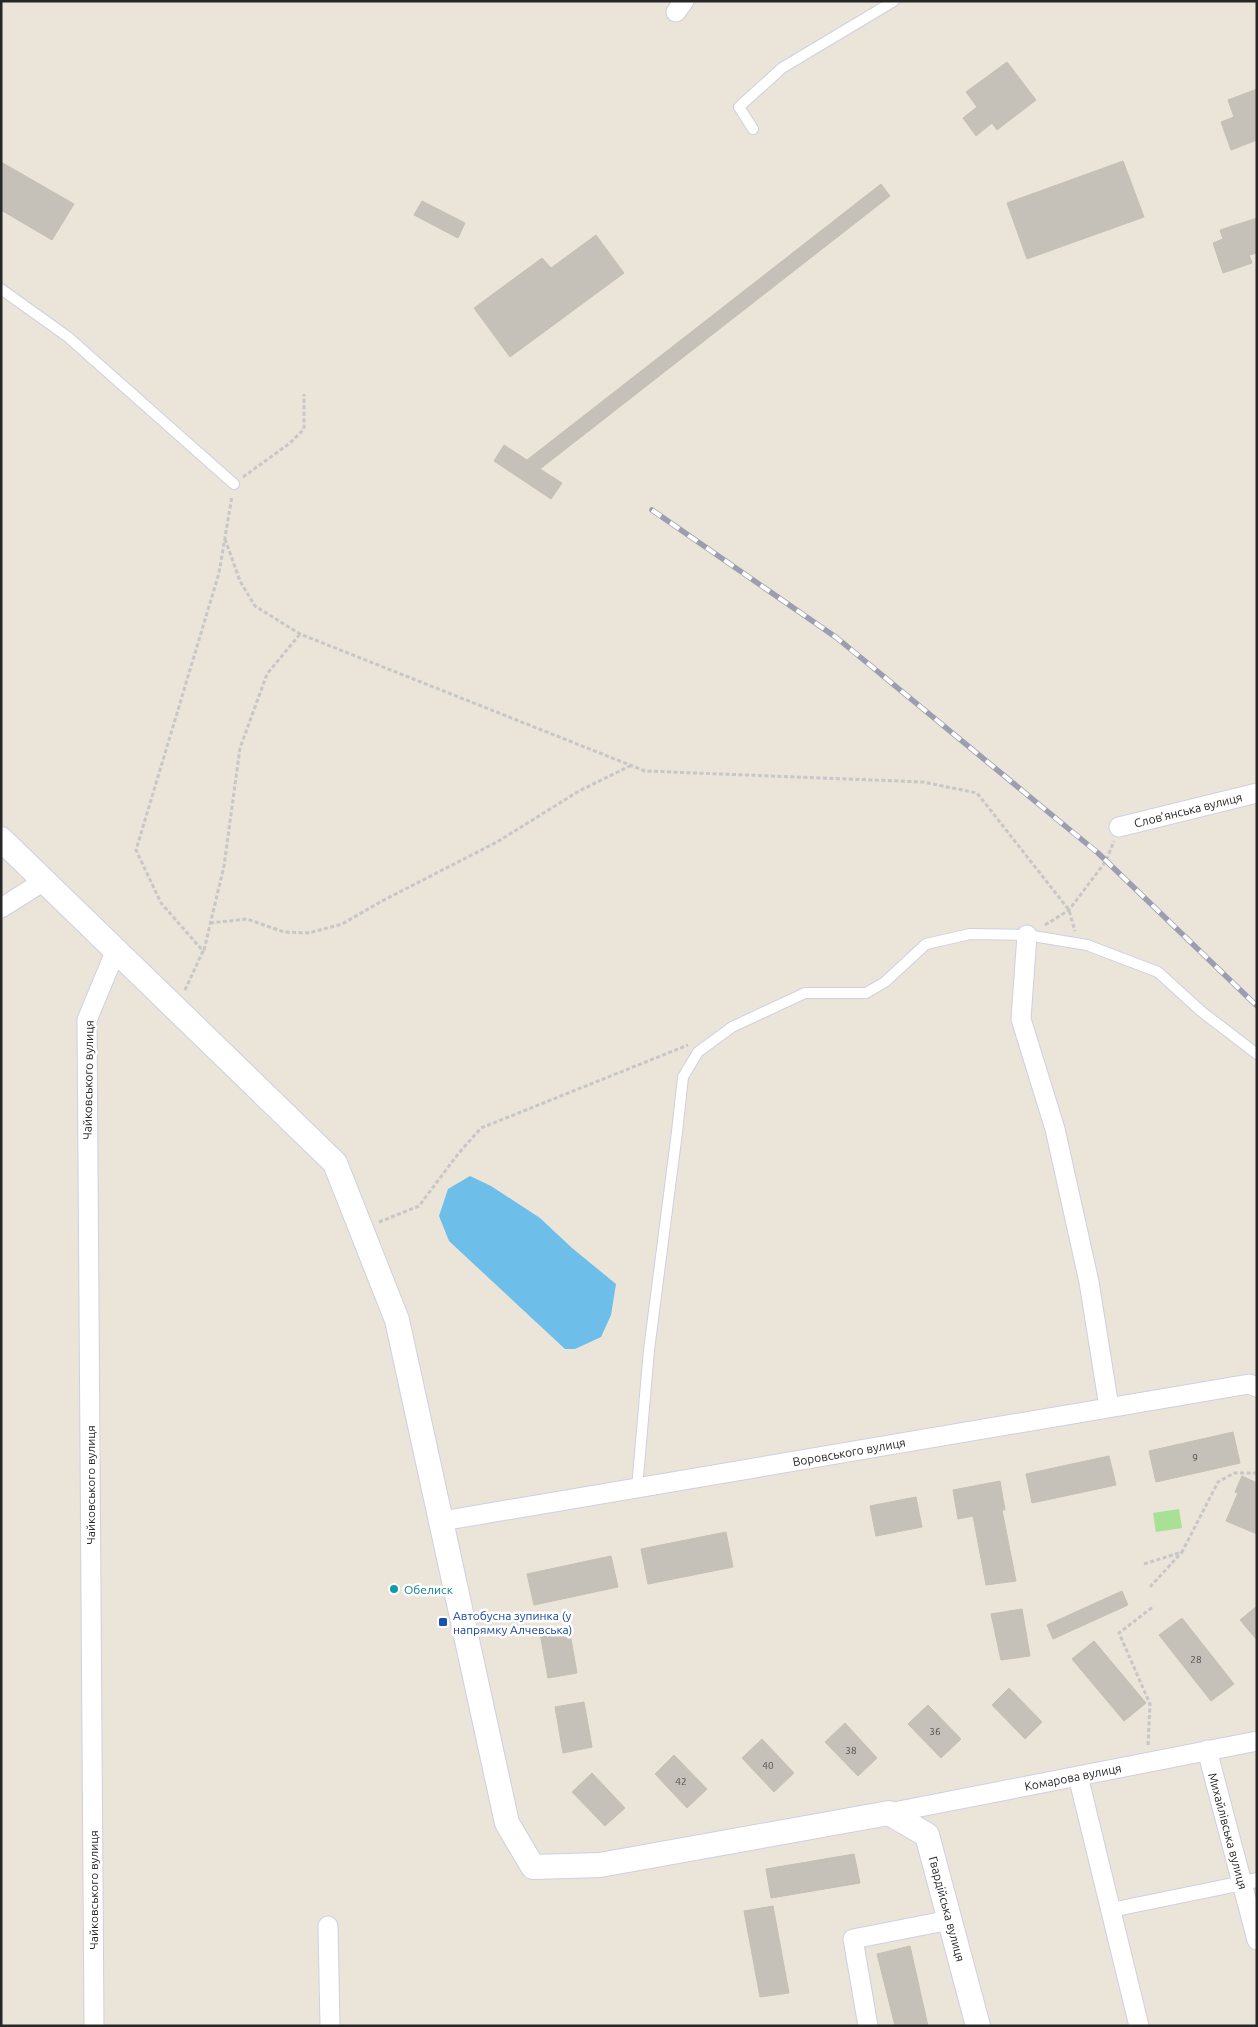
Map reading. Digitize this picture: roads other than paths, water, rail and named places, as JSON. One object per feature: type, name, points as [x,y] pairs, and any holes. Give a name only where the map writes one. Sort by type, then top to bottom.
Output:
[{"type":"street","name":"Слов’янська вулиця","points":[[1119,826],[1257,793]]},
{"type":"street","points":[[1,838],[335,1163],[397,1320],[507,1824],[533,1867],[600,1865],[888,1813]]},
{"type":"street","points":[[1,908],[44,881]]},
{"type":"street","points":[[1027,935],[1021,1019],[1055,1129],[1089,1282],[1109,1408]]},
{"type":"street","name":"Чайковського вулиця","points":[[94,2026],[87,1020],[116,950]]},
{"type":"street","name":"Воровського вулиця","points":[[442,1521],[1249,1384],[1257,1387]]},
{"type":"street","name":"Комарова вулиця","points":[[888,1813],[1257,1741]]},
{"type":"street","name":"Михайлівська вулиця","points":[[1207,1750],[1249,1882],[1257,1940]]},
{"type":"street","points":[[1078,1776],[1139,2026]]},
{"type":"street","name":"Гвардійська вулиця","points":[[888,1813],[927,1835],[978,2026]]},
{"type":"street","points":[[1111,1910],[1249,1882]]},
{"type":"street","points":[[868,2026],[852,1939],[950,1920]]},
{"type":"street","points":[[328,1926],[330,2026]]},
{"type":"lane","points":[[753,129],[739,107],[782,68],[894,1]]},
{"type":"lane","points":[[1,289],[68,337],[234,484]]},
{"type":"lane","points":[[637,1488],[648,1350],[683,1077],[698,1052],[732,1027],[805,992],[866,993],[885,982],[926,944],[970,934],[1027,935],[1078,944],[1158,972],[1202,1012],[1257,1054]]},
{"type":"water","points":[[470,1176],[491,1186],[540,1218],[572,1248],[616,1284],[611,1315],[601,1337],[575,1349],[565,1349],[449,1241],[439,1216],[448,1189]]},
{"type":"railway","points":[[652,510],[837,638],[1098,853],[1257,1006]]},
{"type":"place","name":"Обелиск","points":[[394,1589]]},
{"type":"place","name":"Автобусна зупинка (у напрямку Алчевська)","points":[[443,1622]]}]
